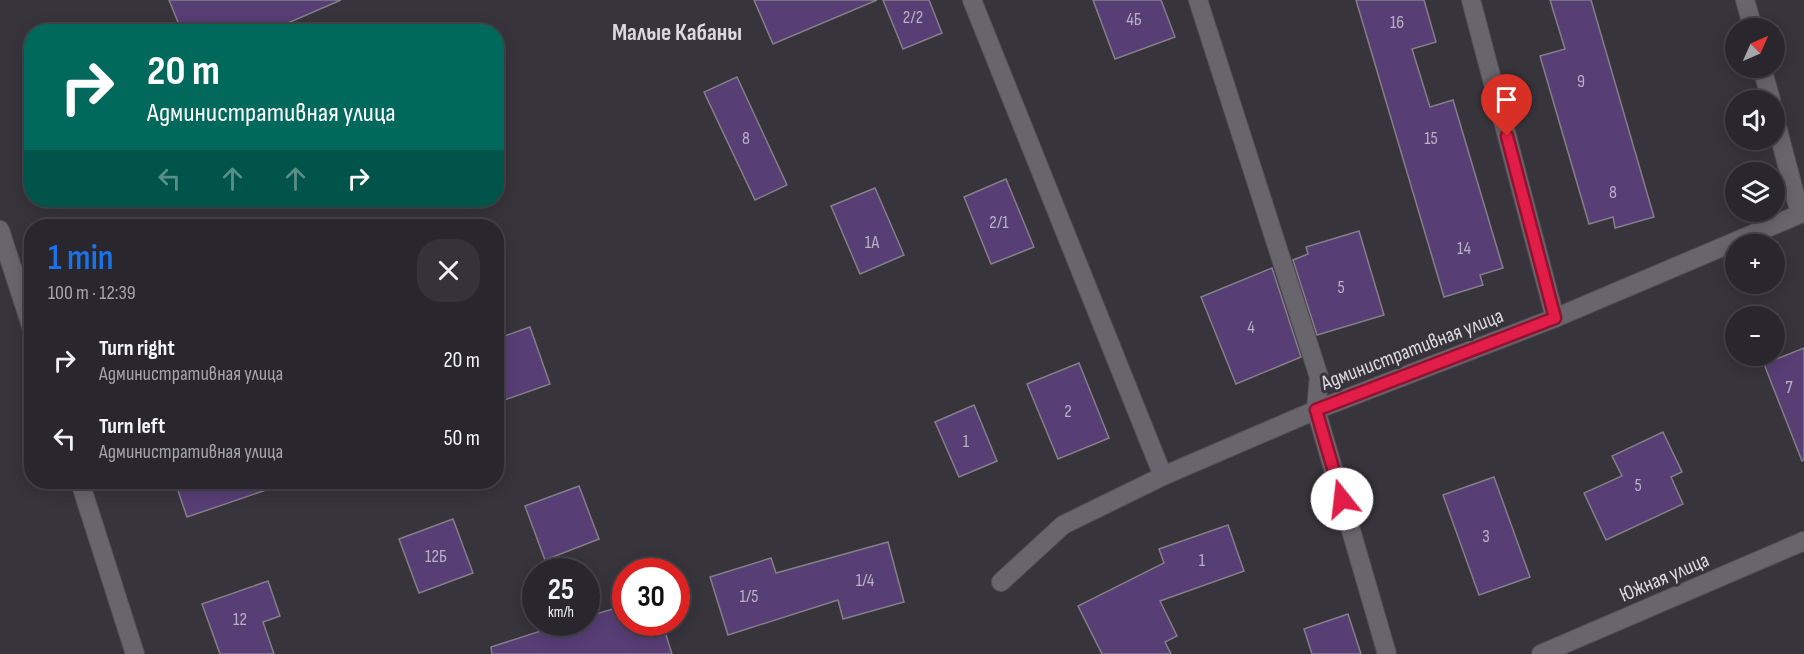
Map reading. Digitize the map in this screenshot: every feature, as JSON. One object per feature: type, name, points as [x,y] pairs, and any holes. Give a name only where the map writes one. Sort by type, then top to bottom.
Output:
[{"type":"street","points":[[972,0],[1163,477]]},
{"type":"street","points":[[1198,0],[1319,377],[1316,410],[1387,654]]},
{"type":"street","points":[[1471,0],[1555,318]]},
{"type":"street","points":[[1745,0],[1750,18]]},
{"type":"street","name":"Административная улица","points":[[1000,582],[1063,525],[1163,477],[1316,410],[1555,318],[1800,214],[1783,150]]},
{"type":"street","points":[[0,230],[24,304]]},
{"type":"street","points":[[82,489],[135,654]]},
{"type":"street","name":"Южная улица","points":[[1541,654],[1804,541]]},
{"type":"building","points":[[169,0],[341,0],[286,24],[179,24]]},
{"type":"building","points":[[754,0],[877,0],[773,44]]},
{"type":"building","points":[[883,0],[929,0],[942,33],[903,49]]},
{"type":"building","points":[[1093,0],[1161,0],[1175,37],[1115,59]]},
{"type":"building","points":[[1356,0],[1424,0],[1436,42],[1412,49],[1430,107],[1453,100],[1503,268],[1480,275],[1483,285],[1444,297]]},
{"type":"building","points":[[1550,0],[1591,0],[1654,217],[1615,228],[1613,217],[1589,224],[1540,56],[1565,49]]},
{"type":"building","points":[[737,77],[787,185],[755,200],[704,92]]},
{"type":"building","points":[[1006,179],[1034,247],[991,264],[964,197]]},
{"type":"building","points":[[875,188],[904,255],[860,274],[831,206]]},
{"type":"building","points":[[1359,231],[1384,315],[1317,335],[1293,260],[1308,254],[1306,247]]},
{"type":"building","points":[[1272,268],[1301,357],[1236,384],[1201,297]]},
{"type":"building","points":[[530,327],[550,384],[504,400],[504,336]]},
{"type":"building","points":[[1804,348],[1804,460],[1802,461],[1765,366],[1785,366],[1785,356]]},
{"type":"building","points":[[1079,363],[1109,438],[1058,459],[1027,384]]},
{"type":"building","points":[[974,405],[997,461],[959,477],[935,422]]},
{"type":"building","points":[[1663,432],[1682,472],[1671,477],[1683,504],[1606,540],[1584,493],[1622,476],[1612,456]]},
{"type":"building","points":[[1494,477],[1530,577],[1479,595],[1443,495]]},
{"type":"building","points":[[579,486],[599,539],[550,558],[544,558],[525,506]]},
{"type":"building","points":[[177,489],[269,489],[187,517]]},
{"type":"building","points":[[453,519],[473,573],[419,593],[399,539]]},
{"type":"building","points":[[1228,525],[1244,571],[1160,601],[1177,636],[1165,642],[1171,654],[1102,654],[1078,606],[1164,563],[1159,549]]},
{"type":"building","points":[[888,542],[904,602],[843,619],[838,600],[728,635],[710,577],[771,558],[776,573]]},
{"type":"building","points":[[268,581],[280,616],[263,622],[274,654],[220,654],[202,604]]},
{"type":"building","points":[[612,609],[612,636],[666,636],[672,654],[492,654],[491,647],[525,636],[600,636],[600,613]]},
{"type":"building","points":[[1348,614],[1361,654],[1312,654],[1304,629]]},
{"type":"district","name":"Малые Кабаны","points":[[677,32]]},
{"type":"route","points":[[1342,499],[1316,410],[1555,318],[1507,136]]}]
